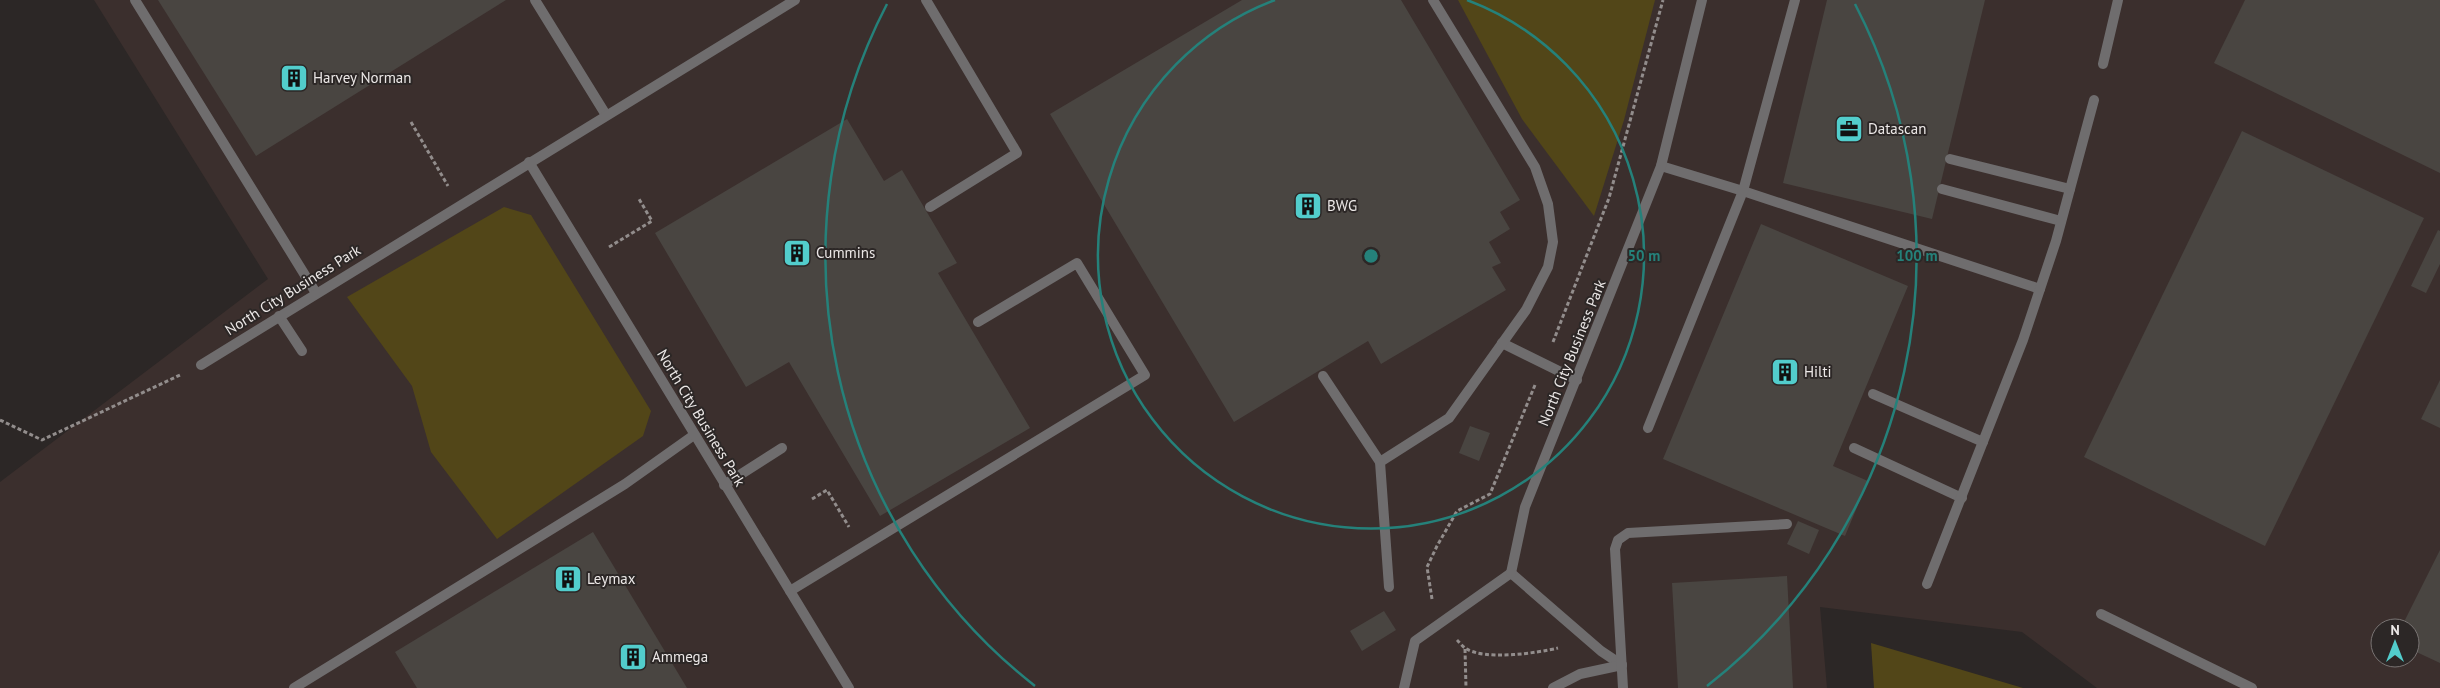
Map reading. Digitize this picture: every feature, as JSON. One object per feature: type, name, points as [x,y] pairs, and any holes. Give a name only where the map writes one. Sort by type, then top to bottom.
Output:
[{"type":"street","points":[[135,0],[316,293]]},
{"type":"street","points":[[535,0],[606,115]]},
{"type":"street","name":"North City Business Park","points":[[201,364],[795,0]]},
{"type":"street","points":[[926,0],[1017,152],[930,207]]},
{"type":"street","points":[[1380,462],[1448,418],[1526,310],[1548,267],[1553,242],[1548,204],[1535,167],[1433,0]]},
{"type":"street","name":"North City Business Park","points":[[1511,573],[1526,507],[1661,166],[1702,0]]},
{"type":"street","points":[[1648,428],[1743,191],[1795,0]]},
{"type":"street","points":[[2103,64],[2118,0]]},
{"type":"street","points":[[1927,584],[2023,340],[2061,221],[2094,100]]},
{"type":"street","points":[[1950,159],[2070,189]]},
{"type":"street","name":"North City Business Park","points":[[529,162],[849,688]]},
{"type":"street","points":[[1661,166],[1743,191],[2040,289]]},
{"type":"street","points":[[1942,189],[2061,221]]},
{"type":"street","points":[[790,591],[1145,376],[1077,262],[978,322]]},
{"type":"street","points":[[279,316],[302,351]]},
{"type":"street","points":[[1502,343],[1577,380]]},
{"type":"street","points":[[1322,376],[1380,462],[1389,588]]},
{"type":"street","points":[[1873,394],[1983,442]]},
{"type":"street","points":[[294,688],[625,484],[694,435]]},
{"type":"street","points":[[724,485],[782,448]]},
{"type":"street","points":[[1854,448],[1962,498]]},
{"type":"street","points":[[1623,688],[1615,549],[1618,540],[1628,533],[1787,524]]},
{"type":"street","points":[[1404,688],[1416,641],[1511,573],[1601,651],[1622,665]]},
{"type":"street","points":[[2101,614],[2252,688]]},
{"type":"street","points":[[1553,688],[1580,674],[1622,665]]},
{"type":"path","points":[[411,122],[459,205]]},
{"type":"path","points":[[588,260],[652,221],[638,199]]},
{"type":"path","points":[[0,420],[42,440],[201,364]]},
{"type":"path","points":[[812,499],[827,490],[861,547]]},
{"type":"path","points":[[1465,649],[1466,688]]},
{"type":"shaded area","points":[[94,0],[2440,0],[2440,688],[2097,688],[2022,632],[1820,607],[1827,688],[0,688],[0,482],[268,279]]},
{"type":"shaded area","points":[[1458,0],[1655,0],[1624,120],[1594,216],[1522,119]]},
{"type":"shaded area","points":[[504,207],[531,215],[651,411],[643,436],[497,539],[431,452],[412,386],[347,297]]},
{"type":"shaded area","points":[[1871,643],[2023,688],[1874,688]]},
{"type":"building","name":"Harvey Norman","points":[[158,0],[506,0],[256,156]]},
{"type":"building","name":"BWG","points":[[1242,0],[1401,0],[1520,200],[1500,212],[1510,229],[1489,242],[1501,263],[1492,267],[1506,290],[1381,364],[1368,341],[1234,422],[1050,114]]},
{"type":"building","points":[[1827,0],[1985,0],[1932,219],[1783,183]]},
{"type":"building","points":[[2245,0],[2440,0],[2440,173],[2214,63]]},
{"type":"building","points":[[847,119],[884,181],[902,170],[957,263],[938,273],[1030,428],[880,516],[789,362],[746,387],[655,233]]},
{"type":"building","points":[[2242,131],[2424,218],[2265,546],[2084,457]]},
{"type":"building","name":"Hilti","points":[[1761,224],[1908,286],[1833,466],[1868,481],[1845,536],[1663,459]]},
{"type":"building","points":[[2438,230],[2440,231],[2440,264],[2426,293],[2411,286]]},
{"type":"building","points":[[2440,380],[2440,428],[2421,419]]},
{"type":"building","points":[[1470,426],[1490,433],[1479,461],[1459,453]]},
{"type":"building","points":[[1798,521],[1819,530],[1809,554],[1787,544]]},
{"type":"building","name":"Leymax","points":[[593,532],[687,688],[417,688],[395,652]]},
{"type":"building","points":[[2440,550],[2440,663],[2420,654],[2420,618],[2406,618]]},
{"type":"building","points":[[1787,576],[1793,688],[1678,688],[1672,583]]},
{"type":"building","points":[[1384,611],[1396,630],[1362,651],[1350,631]]},
{"type":"place","name":"Harvey Norman","points":[[294,78]]},
{"type":"place","name":"Datascan","points":[[1849,129]]},
{"type":"place","name":"BWG","points":[[1308,206]]},
{"type":"place","name":"Cummins","points":[[797,253]]},
{"type":"place","name":"Hilti","points":[[1785,372]]},
{"type":"place","name":"Leymax","points":[[568,579]]},
{"type":"place","name":"Ammega","points":[[633,657]]}]
